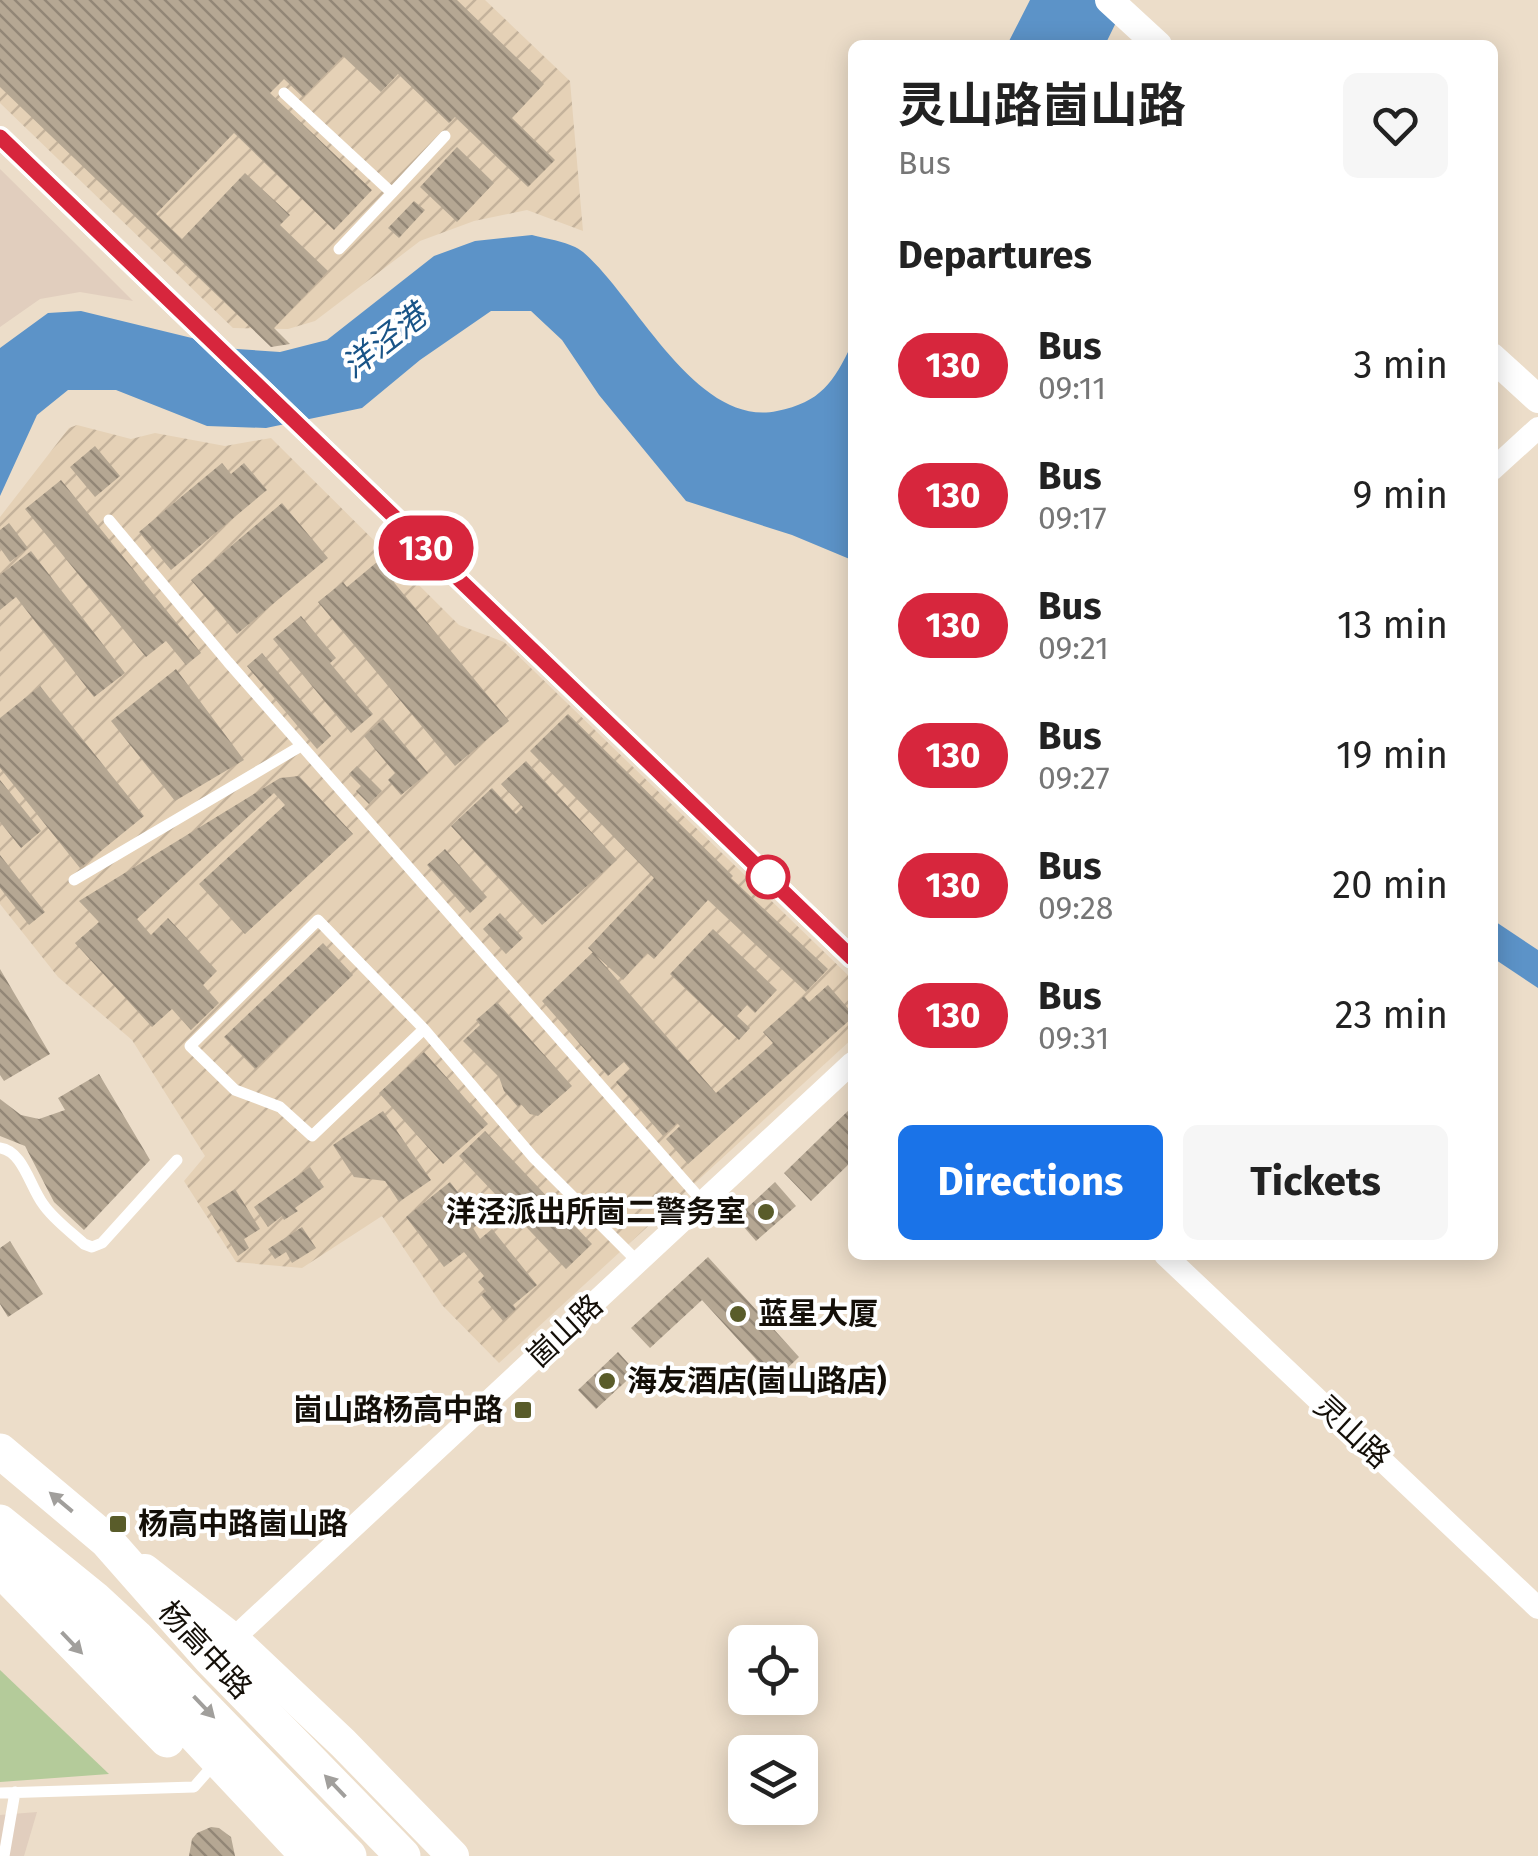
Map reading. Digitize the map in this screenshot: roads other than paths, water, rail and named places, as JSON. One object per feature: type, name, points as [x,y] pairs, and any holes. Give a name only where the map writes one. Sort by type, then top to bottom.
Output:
[{"type":"highway","name":"杨高中路","points":[[0,1451],[106,1540],[210,1658],[403,1856]]},
{"type":"highway","points":[[0,1524],[308,1856]]},
{"type":"highway","points":[[0,1524],[95,1599],[136,1637],[349,1856]]},
{"type":"highway","points":[[1,1561],[280,1856]]},
{"type":"main road","points":[[106,1540],[233,1639],[343,1743],[453,1856]]},
{"type":"main road","points":[[1,1561],[84,1616]]},
{"type":"street","points":[[1109,0],[1148,36]]},
{"type":"street","points":[[0,137],[848,954]]},
{"type":"street","points":[[1498,362],[1538,399]]},
{"type":"street","points":[[1498,465],[1538,428]]},
{"type":"street","name":"崮山路","points":[[233,1639],[848,1067]]},
{"type":"street","name":"灵山路","points":[[1170,1260],[1538,1608]]},
{"type":"lane","points":[[284,93],[392,193]]},
{"type":"lane","points":[[339,249],[445,136]]},
{"type":"lane","points":[[109,520],[301,746],[703,1202]]},
{"type":"lane","points":[[74,880],[301,746]]},
{"type":"lane","points":[[424,1029],[312,1136],[280,1107],[234,1090],[190,1046],[318,920],[424,1029],[534,1156],[638,1262]]},
{"type":"lane","points":[[0,1148],[15,1155],[43,1206],[92,1247],[102,1243],[177,1160]]},
{"type":"lane","points":[[0,1793],[194,1787],[218,1760]]},
{"type":"lane","points":[[4,1856],[15,1792]]},
{"type":"water","points":[[1030,0],[1127,0],[1107,40],[1010,40]]},
{"type":"water","name":"洋泾港","points":[[532,235],[566,243],[583,252],[694,380],[720,400],[748,411],[777,411],[805,402],[832,380],[848,351],[848,558],[792,535],[686,501],[599,395],[562,340],[531,311],[491,311],[420,360],[362,408],[266,428],[207,426],[116,390],[68,390],[37,415],[0,496],[0,348],[48,313],[81,311],[237,349],[280,352],[327,340],[434,256],[475,241]]},
{"type":"water","points":[[1498,923],[1538,950],[1538,988],[1498,961]]},
{"type":"place","name":"洋泾派出所崮二警务室","points":[[766,1212]]},
{"type":"place","name":"蓝星大厦","points":[[738,1314]]},
{"type":"place","name":"海友酒店(崮山路店)","points":[[607,1381]]},
{"type":"place","name":"崮山路杨高中路","points":[[523,1410]]},
{"type":"place","name":"杨高中路崮山路","points":[[118,1524]]}]
